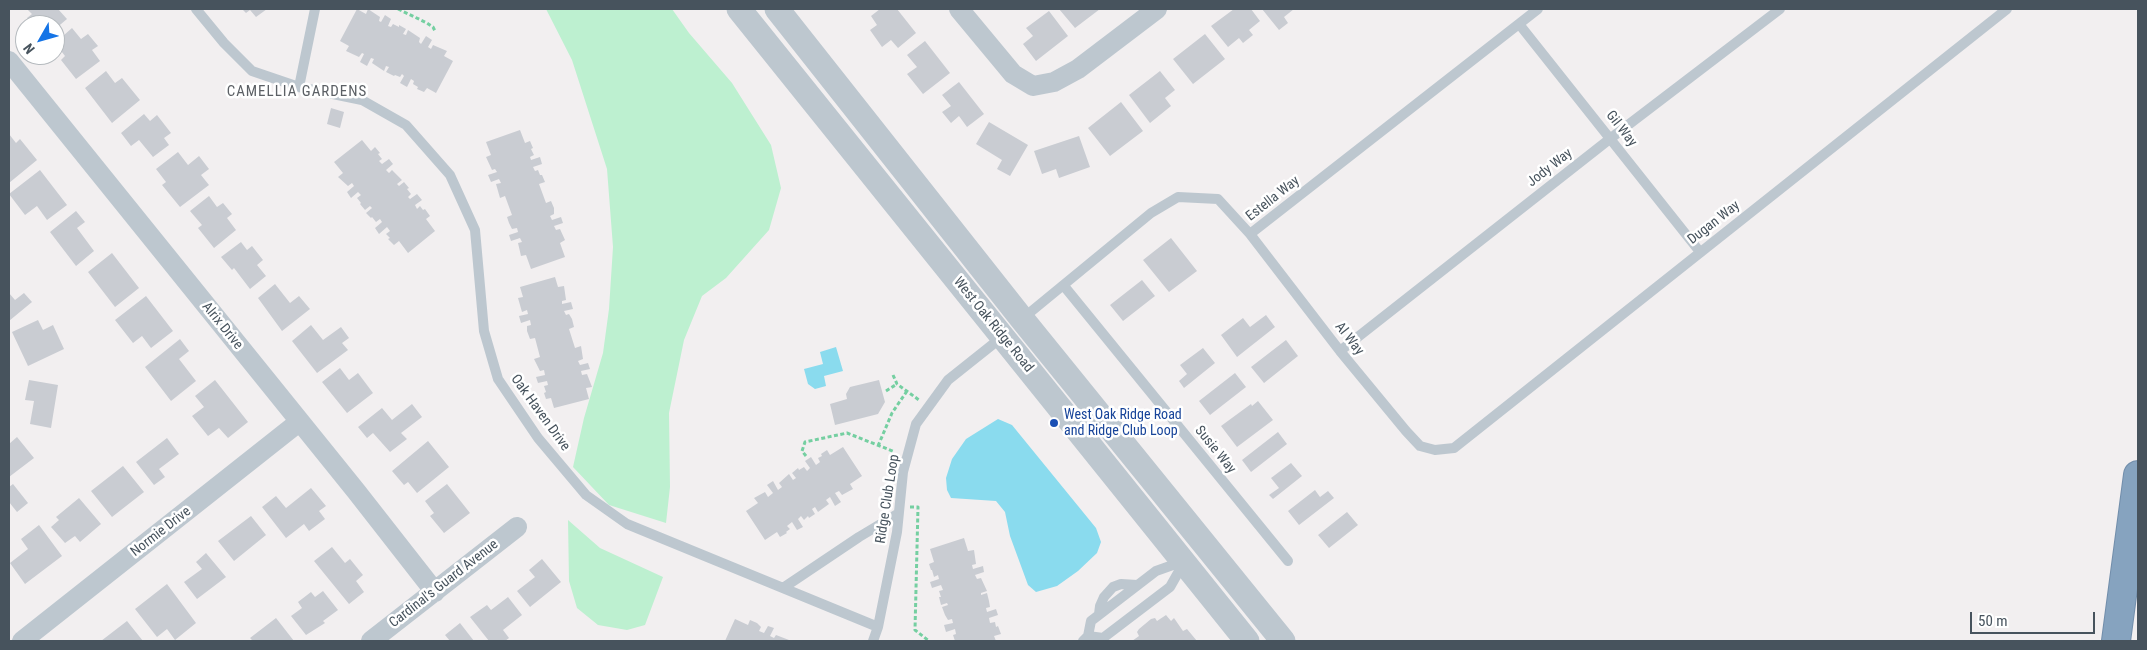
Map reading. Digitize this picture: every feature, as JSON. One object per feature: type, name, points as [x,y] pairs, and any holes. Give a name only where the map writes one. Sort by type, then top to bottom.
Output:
[{"type":"highway","points":[[2116,641],[2138,475]]},
{"type":"street","name":"West Oak Ridge Road","points":[[739,9],[1247,641]]},
{"type":"street","name":"West Oak Ridge Road","points":[[777,9],[1022,319],[1283,641]]},
{"type":"street","points":[[959,9],[1013,74],[1033,86],[1054,82],[1078,69],[1157,9]]},
{"type":"street","name":"Alrix Drive","points":[[9,61],[435,592]]},
{"type":"street","points":[[1003,336],[1022,319]]},
{"type":"street","name":"Normie Drive","points":[[22,641],[299,422]]},
{"type":"street","name":"Cardinal's Guard Avenue","points":[[371,641],[517,527]]},
{"type":"lane","name":"Oak Haven Drive","points":[[196,9],[224,43],[252,71],[299,86],[362,100],[406,126],[450,175],[475,230],[484,331],[498,379],[538,438],[586,495],[627,524],[878,627]]},
{"type":"lane","points":[[299,86],[315,9]]},
{"type":"lane","name":"Estella Way","points":[[1022,319],[1151,213],[1178,197],[1218,199],[1250,234],[1538,9]]},
{"type":"lane","name":"Jody Way","points":[[1340,351],[1611,138],[1780,9]]},
{"type":"lane","name":"Dugan Way","points":[[1435,450],[1454,448],[2007,9]]},
{"type":"lane","name":"Gil Way","points":[[1519,24],[1700,252]]},
{"type":"lane","name":"Al Way","points":[[1250,234],[1340,351],[1406,431],[1420,446],[1435,450]]},
{"type":"lane","name":"Susie Way","points":[[1064,286],[1288,561]]},
{"type":"lane","name":"Ridge Club Loop","points":[[873,641],[878,627],[897,532],[903,472],[916,424],[948,380],[1003,336]]},
{"type":"lane","points":[[783,588],[899,510]]},
{"type":"lane","points":[[1184,561],[1170,588],[1104,638],[1084,640],[1091,621],[1099,614],[1156,571],[1184,561]]},
{"type":"path","points":[[398,9],[427,23],[435,31]]},
{"type":"path","points":[[893,375],[897,384],[928,407]]},
{"type":"path","points":[[886,391],[897,384]]},
{"type":"path","points":[[878,446],[892,414],[907,391]]},
{"type":"path","points":[[806,456],[802,451],[806,442],[847,433],[907,457]]},
{"type":"path","points":[[899,510],[918,508],[915,630],[929,641]]},
{"type":"green space","points":[[546,9],[672,9],[689,33],[732,83],[771,145],[781,188],[769,230],[726,278],[702,296],[684,340],[669,413],[670,487],[666,523],[609,505],[573,467],[584,418],[603,353],[609,309],[613,247],[607,169],[572,60]]},
{"type":"green space","points":[[568,520],[600,548],[663,577],[645,625],[627,630],[598,625],[577,608],[569,581]]},
{"type":"water","points":[[836,347],[843,371],[824,376],[826,386],[815,389],[808,384],[804,369],[823,364],[820,352]]},
{"type":"water","points":[[998,419],[1012,425],[1096,528],[1101,542],[1097,553],[1078,571],[1057,586],[1036,592],[1028,585],[1010,536],[1005,512],[996,501],[951,498],[947,490],[946,478],[952,459],[966,439]]},
{"type":"building","points":[[27,9],[58,9],[63,15],[31,15],[32,14]]},
{"type":"building","points":[[242,9],[267,9],[256,17],[250,10],[246,13]]},
{"type":"building","points":[[357,9],[366,14],[368,9],[380,17],[379,21],[381,22],[385,15],[391,19],[388,26],[391,27],[393,24],[399,27],[399,25],[406,29],[403,34],[406,35],[408,30],[420,38],[419,42],[421,44],[426,36],[432,40],[428,47],[431,49],[433,45],[447,51],[444,56],[453,61],[436,93],[427,88],[424,92],[417,89],[418,87],[413,84],[414,81],[411,79],[407,87],[400,83],[404,76],[402,74],[400,77],[386,72],[389,67],[386,66],[384,71],[372,63],[374,59],[371,58],[367,66],[360,62],[364,54],[362,53],[359,57],[346,51],[349,46],[340,41]]},
{"type":"building","points":[[880,9],[897,9],[916,33],[898,48],[891,40],[882,47],[870,30],[877,25],[871,16]]},
{"type":"building","points":[[1059,9],[1100,9],[1075,28]]},
{"type":"building","points":[[1234,9],[1251,9],[1260,21],[1249,30],[1253,35],[1243,43],[1239,38],[1228,47],[1211,26]]},
{"type":"building","points":[[1262,9],[1294,9],[1284,17],[1288,23],[1279,30]]},
{"type":"building","points":[[1049,11],[1068,36],[1036,61],[1023,44],[1033,36],[1026,28]]},
{"type":"building","points":[[72,28],[81,39],[88,34],[98,46],[92,50],[100,61],[76,79],[65,65],[65,34]]},
{"type":"building","points":[[1205,34],[1225,59],[1193,84],[1173,59]]},
{"type":"building","points":[[925,41],[950,73],[923,94],[907,74],[917,67],[907,55]]},
{"type":"building","points":[[106,71],[115,83],[122,78],[140,100],[112,123],[85,88]]},
{"type":"building","points":[[1160,71],[1175,90],[1165,98],[1171,106],[1150,123],[1129,95]]},
{"type":"building","points":[[959,82],[984,114],[967,127],[959,116],[951,123],[942,112],[951,106],[942,95]]},
{"type":"building","points":[[1121,102],[1143,131],[1110,156],[1088,128]]},
{"type":"building","points":[[331,108],[344,112],[340,128],[327,124]]},
{"type":"building","points":[[144,114],[150,121],[157,115],[171,133],[164,138],[169,145],[153,157],[139,140],[131,146],[121,133]]},
{"type":"building","points":[[989,122],[1028,145],[1010,176],[997,169],[1002,160],[976,144]]},
{"type":"building","points":[[520,130],[525,143],[530,141],[533,148],[531,149],[534,155],[530,157],[531,160],[540,157],[542,164],[533,167],[535,171],[538,170],[540,175],[542,175],[545,182],[539,184],[546,203],[551,201],[554,208],[554,214],[550,216],[552,220],[561,217],[563,223],[554,226],[556,230],[560,229],[565,240],[560,243],[565,257],[531,269],[526,255],[521,256],[518,243],[522,242],[520,238],[511,241],[509,235],[518,232],[517,228],[512,229],[509,223],[507,217],[512,215],[505,196],[500,198],[496,184],[501,183],[499,179],[491,182],[488,175],[497,172],[495,169],[492,170],[486,157],[491,155],[486,142]]},
{"type":"building","points":[[9,134],[16,143],[20,139],[37,160],[9,183]]},
{"type":"building","points":[[1079,136],[1090,167],[1059,178],[1056,169],[1042,174],[1034,151]]},
{"type":"building","points":[[362,140],[371,151],[375,147],[380,153],[378,154],[382,159],[379,161],[382,164],[389,159],[393,164],[386,170],[389,173],[392,170],[402,180],[397,184],[399,186],[404,182],[409,188],[407,189],[411,194],[408,197],[410,199],[417,194],[422,200],[415,205],[417,209],[420,206],[430,216],[426,219],[435,231],[408,253],[399,241],[394,245],[388,239],[390,238],[386,234],[390,231],[387,227],[379,234],[375,228],[382,222],[380,219],[376,222],[366,213],[372,208],[370,206],[365,210],[357,198],[361,195],[358,192],[351,198],[347,192],[354,186],[352,183],[348,186],[338,177],[343,173],[334,162]]},
{"type":"building","points":[[178,152],[188,165],[199,156],[209,169],[201,175],[209,185],[180,207],[162,185],[166,182],[156,169]]},
{"type":"building","points":[[40,170],[67,205],[47,220],[37,206],[25,215],[9,194]]},
{"type":"building","points":[[209,196],[217,207],[223,203],[232,214],[227,218],[236,230],[214,248],[198,228],[202,225],[190,211]]},
{"type":"building","points":[[76,211],[85,222],[77,228],[94,251],[76,266],[50,232]]},
{"type":"building","points":[[1171,238],[1197,271],[1169,292],[1143,260]]},
{"type":"building","points":[[241,242],[247,250],[252,246],[263,260],[257,265],[266,276],[250,289],[234,268],[232,270],[221,257]]},
{"type":"building","points":[[112,253],[139,288],[115,307],[88,272]]},
{"type":"building","points":[[555,277],[558,287],[564,286],[566,300],[562,301],[562,304],[571,302],[573,309],[564,311],[572,319],[574,327],[569,329],[575,348],[581,346],[583,359],[578,361],[580,365],[588,363],[590,369],[581,371],[582,375],[587,374],[592,387],[586,388],[589,399],[554,408],[551,398],[546,399],[544,393],[546,392],[544,386],[548,385],[547,381],[538,383],[536,377],[545,375],[544,370],[540,371],[534,359],[540,357],[535,338],[530,339],[527,331],[527,326],[531,325],[530,320],[521,323],[519,316],[528,314],[527,310],[522,312],[518,298],[523,297],[520,287]]},
{"type":"building","points":[[1142,280],[1155,296],[1123,321],[1110,305]]},
{"type":"building","points":[[275,284],[290,303],[299,296],[310,309],[282,331],[258,298]]},
{"type":"building","points":[[9,293],[15,300],[24,293],[32,302],[9,321]]},
{"type":"building","points":[[146,296],[173,331],[151,348],[142,336],[133,343],[115,320]]},
{"type":"building","points":[[1266,315],[1275,327],[1237,357],[1221,335],[1243,318],[1250,327]]},
{"type":"building","points":[[38,320],[43,330],[53,325],[64,349],[28,366],[12,332]]},
{"type":"building","points":[[311,325],[323,340],[341,327],[349,338],[342,343],[348,350],[317,373],[292,341]]},
{"type":"building","points":[[180,339],[189,351],[179,359],[196,381],[171,401],[145,367]]},
{"type":"building","points":[[1286,340],[1298,356],[1264,383],[1251,367]]},
{"type":"building","points":[[1203,348],[1215,363],[1184,388],[1179,381],[1187,374],[1180,365]]},
{"type":"building","points":[[340,368],[349,380],[358,373],[373,393],[347,413],[322,382]]},
{"type":"building","points":[[1235,373],[1246,387],[1210,415],[1199,401]]},
{"type":"building","points":[[29,380],[58,385],[51,428],[30,424],[34,401],[25,400]]},
{"type":"building","points":[[215,380],[248,422],[228,438],[219,428],[208,436],[192,416],[204,407],[195,396]]},
{"type":"building","points":[[879,380],[885,402],[878,414],[835,425],[830,404],[847,399],[846,394],[850,387]]},
{"type":"building","points":[[1258,401],[1273,420],[1237,447],[1221,426]]},
{"type":"building","points":[[412,404],[422,417],[401,433],[407,439],[390,452],[373,433],[367,438],[358,427],[382,408],[392,420]]},
{"type":"building","points":[[1278,432],[1287,444],[1251,472],[1242,460]]},
{"type":"building","points":[[17,437],[34,458],[9,477],[9,444]]},
{"type":"building","points":[[167,438],[179,454],[159,469],[165,477],[154,485],[136,462]]},
{"type":"building","points":[[428,441],[449,467],[417,493],[408,482],[404,485],[392,471]]},
{"type":"building","points":[[843,447],[862,476],[850,484],[853,489],[842,495],[839,491],[835,493],[841,502],[835,506],[830,497],[826,500],[829,504],[818,512],[815,507],[812,509],[815,514],[809,518],[808,516],[804,520],[801,516],[798,519],[803,527],[797,530],[792,522],[787,526],[790,529],[787,533],[780,537],[777,532],[765,540],[746,511],[758,503],[754,498],[765,492],[768,497],[773,493],[767,485],[773,481],[778,490],[782,487],[779,483],[789,474],[793,480],[796,478],[792,473],[798,468],[799,470],[804,467],[807,471],[810,468],[805,461],[811,457],[816,465],[820,462],[818,458],[827,450],[830,455]]},
{"type":"building","points":[[1291,463],[1302,476],[1273,499],[1269,495],[1279,488],[1271,478]]},
{"type":"building","points":[[123,466],[144,492],[112,517],[91,491]]},
{"type":"building","points":[[13,484],[28,503],[17,512],[9,502],[9,487]]},
{"type":"building","points":[[447,484],[470,513],[444,533],[430,516],[434,513],[425,501]]},
{"type":"building","points":[[311,488],[326,506],[319,511],[325,519],[309,531],[304,524],[286,538],[262,507],[276,496],[286,508]]},
{"type":"building","points":[[1315,490],[1320,497],[1328,491],[1334,498],[1299,525],[1288,511]]},
{"type":"building","points":[[79,498],[101,524],[80,542],[75,536],[65,543],[51,527],[59,520],[56,517]]},
{"type":"building","points":[[1347,512],[1358,525],[1329,548],[1318,535]]},
{"type":"building","points":[[251,516],[266,535],[234,561],[218,541]]},
{"type":"building","points":[[39,525],[62,556],[25,584],[10,563],[28,549],[21,539]]},
{"type":"building","points":[[964,538],[968,551],[974,550],[976,564],[972,565],[973,569],[983,566],[984,572],[975,575],[977,579],[981,578],[987,591],[981,593],[981,595],[987,593],[990,607],[986,608],[987,612],[996,609],[998,615],[989,618],[990,623],[995,622],[996,627],[998,626],[1001,634],[994,636],[996,641],[955,641],[953,635],[956,634],[955,629],[946,632],[944,625],[953,623],[952,619],[948,620],[942,607],[948,605],[947,603],[941,605],[939,591],[943,590],[941,585],[932,588],[930,582],[939,579],[938,575],[934,577],[929,564],[934,562],[930,549]]},
{"type":"building","points":[[332,547],[345,563],[350,559],[363,575],[356,581],[364,592],[349,604],[314,561]]},
{"type":"building","points":[[206,553],[226,577],[197,599],[184,582],[202,569],[196,562]]},
{"type":"building","points":[[542,559],[561,582],[530,607],[517,591],[535,577],[529,570]]},
{"type":"building","points":[[167,584],[196,623],[175,640],[167,629],[157,637],[135,609]]},
{"type":"building","points":[[323,591],[338,610],[323,621],[325,623],[306,635],[291,616],[302,608],[298,602],[311,592],[315,597]]},
{"type":"building","points":[[508,597],[522,615],[503,630],[509,638],[505,641],[489,641],[470,617],[487,605],[491,610]]},
{"type":"building","points":[[1166,615],[1171,621],[1174,618],[1183,631],[1187,629],[1197,641],[1132,641],[1139,636],[1137,632],[1139,629],[1151,619],[1155,618],[1157,621]]},
{"type":"building","points":[[276,618],[294,641],[253,641],[250,638]]},
{"type":"building","points":[[735,619],[748,625],[750,620],[757,623],[761,627],[759,631],[764,633],[768,626],[774,628],[770,636],[774,638],[776,635],[789,640],[725,641]]},
{"type":"building","points":[[127,621],[143,641],[101,641]]},
{"type":"building","points":[[460,623],[474,641],[450,641],[445,635]]},
{"type":"place","name":"West Oak Ridge Road and Ridge Club Loop","points":[[1054,423]]},
{"type":"district","name":"CAMELLIA GARDENS","points":[[297,92]]}]
